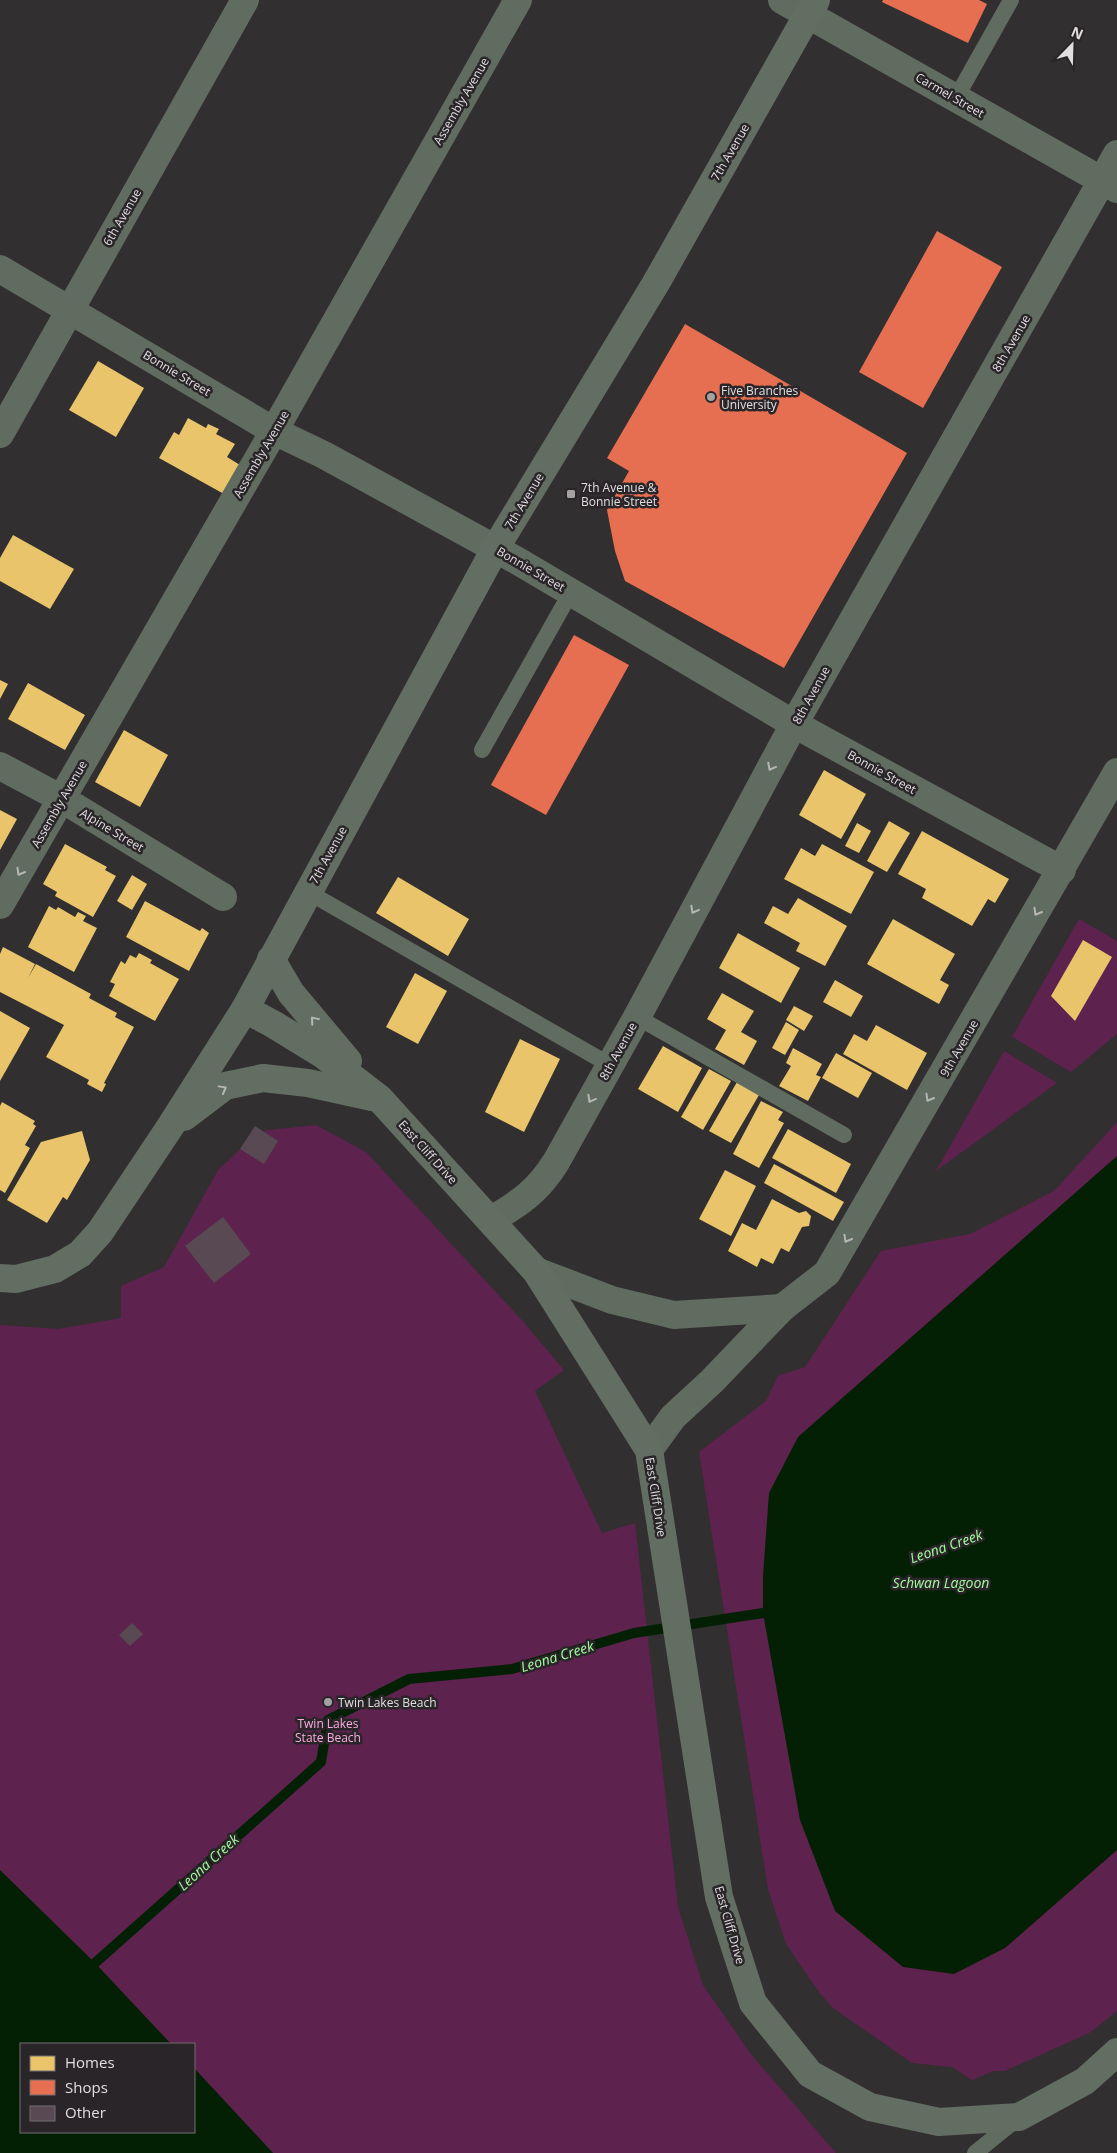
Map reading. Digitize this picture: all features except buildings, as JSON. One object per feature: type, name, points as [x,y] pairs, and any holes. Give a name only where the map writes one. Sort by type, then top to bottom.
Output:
[{"type":"main road","name":"7th Avenue","points":[[245,1009],[495,549],[656,283],[812,8]]},
{"type":"main road","points":[[272,959],[291,992],[379,1098]]},
{"type":"main road","points":[[0,1278],[16,1279],[55,1268],[80,1254],[100,1232],[245,1009]]},
{"type":"main road","name":"East Cliff Drive","points":[[245,1009],[322,1054],[379,1098],[491,1220],[536,1271],[649,1450],[719,1897],[753,2003],[810,2074],[870,2107],[939,2122],[1018,2117],[1085,2081],[1117,2052]]},
{"type":"main road","points":[[170,1127],[225,1086],[263,1078],[308,1083],[379,1098]]},
{"type":"street","name":"6th Avenue","points":[[0,434],[245,0]]},
{"type":"street","name":"Assembly Avenue","points":[[0,905],[274,431],[518,0]]},
{"type":"street","name":"Carmel Street","points":[[782,0],[812,8],[956,98],[1110,185]]},
{"type":"street","name":"8th Avenue","points":[[491,1220],[525,1200],[547,1177],[637,1017],[794,724],[1110,185],[1117,154]]},
{"type":"street","name":"Bonnie Street","points":[[0,269],[274,431],[324,455],[495,549],[794,724],[1062,870]]},
{"type":"street","name":"Alpine Street","points":[[0,766],[62,799],[223,897]]},
{"type":"street","name":"9th Avenue","points":[[649,1450],[673,1418],[712,1381],[782,1308],[827,1273],[1117,772]]},
{"type":"street","points":[[536,1271],[612,1300],[674,1315],[782,1308]]},
{"type":"lane","points":[[956,98],[1011,0]]},
{"type":"lane","points":[[482,750],[571,592]]},
{"type":"lane","points":[[308,892],[610,1065]]},
{"type":"lane","points":[[637,1017],[844,1136]]},
{"type":"lane","points":[[975,2153],[1018,2117]]},
{"type":"green space","points":[[1079,919],[1117,941],[1117,1034],[1071,1072],[1012,1037]]},
{"type":"green space","points":[[1004,1051],[1057,1083],[936,1171]]},
{"type":"green space","name":"Schwan Lagoon","points":[[1117,1122],[1117,2011],[1091,2032],[1005,2071],[994,2071],[972,2080],[952,2067],[912,2063],[833,2008],[819,1992],[786,1944],[768,1889],[699,1452],[766,1401],[778,1376],[805,1367],[881,1251],[970,1234],[1054,1191]]},
{"type":"green space","name":"Twin Lakes State Beach","points":[[316,1125],[366,1152],[520,1318],[564,1370],[535,1391],[602,1533],[635,1523],[678,1907],[703,1985],[750,2053],[836,2153],[273,2153],[195,2069],[195,2043],[170,2043],[95,1963],[0,1870],[0,1325],[58,1329],[121,1318],[121,1286],[164,1267],[218,1170],[260,1131]]},
{"type":"water","name":"Schwan Lagoon","points":[[1117,1156],[1117,1850],[1005,1948],[954,1974],[903,1967],[835,1911],[800,1820],[763,1613],[763,1576],[769,1493],[798,1437]]},
{"type":"water","points":[[0,1870],[95,1963],[170,2043],[20,2043],[20,2133],[195,2133],[195,2069],[273,2153],[0,2153]]},
{"type":"waterway","name":"Leona Creek","points":[[95,1963],[321,1762],[328,1720],[409,1679],[512,1669],[634,1633],[763,1613],[774,1608]]},
{"type":"place","name":"Five Branches University","points":[[711,397]]},
{"type":"place","name":"7th Avenue & Bonnie Street","points":[[571,494]]},
{"type":"place","name":"Twin Lakes Beach","points":[[328,1702]]}]
